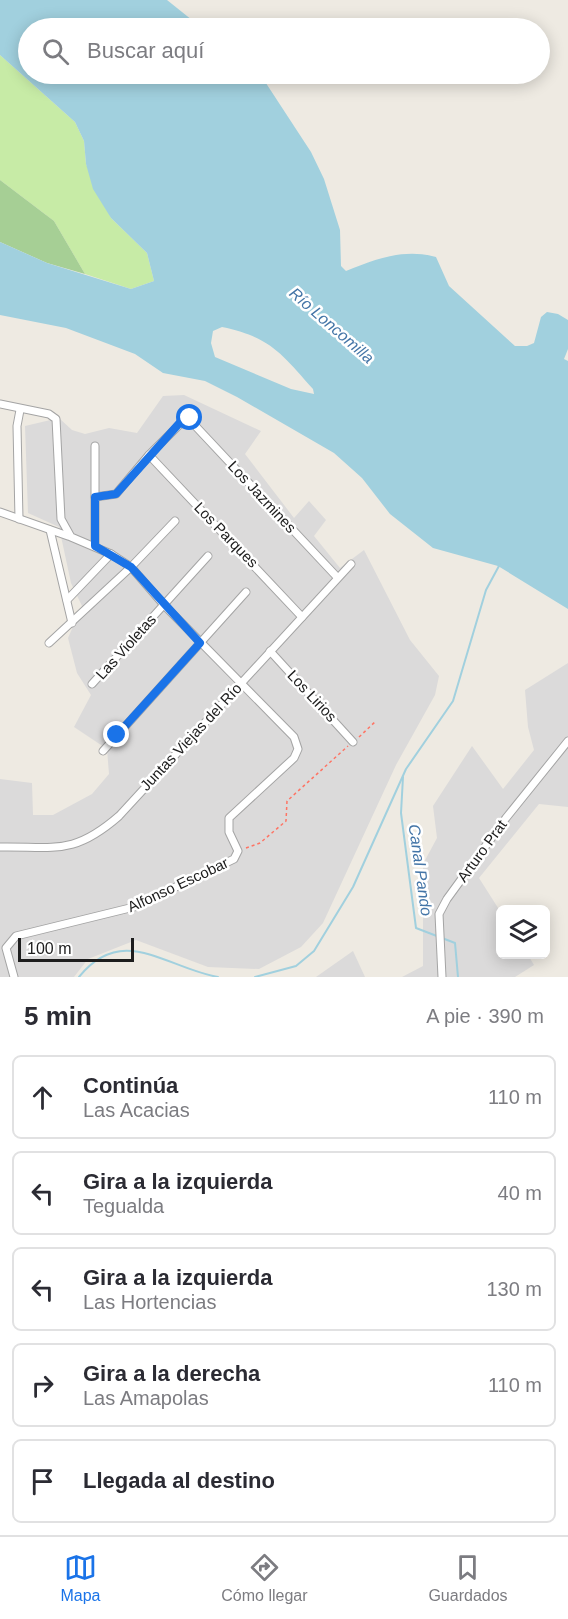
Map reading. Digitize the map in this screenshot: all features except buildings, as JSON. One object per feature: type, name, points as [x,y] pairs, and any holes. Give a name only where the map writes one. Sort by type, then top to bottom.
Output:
[{"type":"street","points":[[0,404],[54,416],[61,519],[71,537]]},
{"type":"street","points":[[19,519],[17,426],[20,410]]},
{"type":"street","name":"Los Jazmines","points":[[149,455],[187,417],[337,578]]},
{"type":"street","points":[[95,446],[95,546]]},
{"type":"street","points":[[95,497],[116,494],[149,455]]},
{"type":"street","name":"Los Parques","points":[[149,455],[302,617]]},
{"type":"street","points":[[0,512],[95,546],[131,567],[200,643],[242,683]]},
{"type":"street","points":[[49,644],[176,521]]},
{"type":"street","points":[[50,530],[72,623]]},
{"type":"street","points":[[67,600],[111,554]]},
{"type":"street","name":"Las Violetas","points":[[92,684],[208,556]]},
{"type":"street","name":"Juntas Viejas del Río","points":[[0,847],[69,847],[101,832],[119,816],[351,564]]},
{"type":"street","points":[[103,751],[246,592]]},
{"type":"street","name":"Los Lirios","points":[[270,651],[353,742]]},
{"type":"street","name":"Alfonso Escobar","points":[[14,977],[6,955],[8,944],[21,934],[134,907],[236,857],[238,851],[229,832],[229,818],[294,758],[298,749],[294,737],[242,683]]},
{"type":"street","name":"Arturo Prat","points":[[442,977],[439,914],[447,899],[506,818],[568,741]]},
{"type":"path","points":[[238,851],[260,843],[286,821],[287,801],[376,722]]},
{"type":"shaded area","points":[[184,395],[261,431],[245,454],[294,518],[309,501],[326,520],[314,536],[340,568],[364,550],[410,640],[439,676],[435,695],[396,765],[323,923],[301,947],[259,969],[208,967],[136,940],[88,959],[74,977],[0,977],[0,779],[32,783],[33,815],[53,815],[92,794],[109,774],[107,749],[74,727],[91,695],[77,673],[68,638],[82,606],[71,583],[59,527],[28,513],[25,426],[59,418],[72,430],[85,434],[109,428],[137,433],[163,396]]},
{"type":"shaded area","points":[[568,663],[568,807],[539,804],[479,878],[496,905],[496,959],[530,959],[534,965],[515,977],[402,977],[423,966],[423,864],[437,838],[433,806],[472,746],[503,789],[534,750],[528,727],[525,690]]},
{"type":"shaded area","points":[[353,951],[365,977],[316,977]]},
{"type":"green space","points":[[0,55],[18,71],[18,84],[32,84],[75,122],[84,141],[86,164],[111,218],[147,253],[154,281],[131,289],[85,274],[54,221],[0,180]]},
{"type":"green space","points":[[0,180],[54,221],[85,274],[47,263],[0,242]]},
{"type":"water","points":[[0,0],[167,0],[190,18],[18,18],[18,71],[0,55]]},
{"type":"water","name":"Río Loncomilla","points":[[32,84],[267,84],[311,152],[324,179],[340,230],[341,266],[346,271],[401,254],[436,257],[449,286],[515,346],[527,346],[534,343],[541,317],[547,312],[558,314],[568,320],[568,349],[564,359],[568,361],[568,609],[498,566],[433,548],[390,514],[362,478],[334,453],[237,397],[205,381],[163,373],[135,354],[66,328],[0,315],[0,242],[47,263],[131,289],[154,281],[147,253],[111,218],[93,189],[86,164],[84,141],[75,122]],"holes":[[[222,327],[252,336],[274,348],[283,356],[313,389],[314,394],[291,389],[215,357],[211,343],[213,331]]]},
{"type":"waterway","points":[[255,977],[296,966],[314,951],[353,887],[406,769],[453,701],[486,590],[500,564]]},
{"type":"waterway","name":"Canal Pando","points":[[403,777],[401,813],[416,928],[455,943],[458,977]]},
{"type":"waterway","points":[[79,977],[95,961],[112,953],[129,951],[146,953],[218,977]]},
{"type":"route","points":[[117,735],[200,643],[131,567],[95,546],[95,497],[116,494],[184,418],[190,418]]}]
